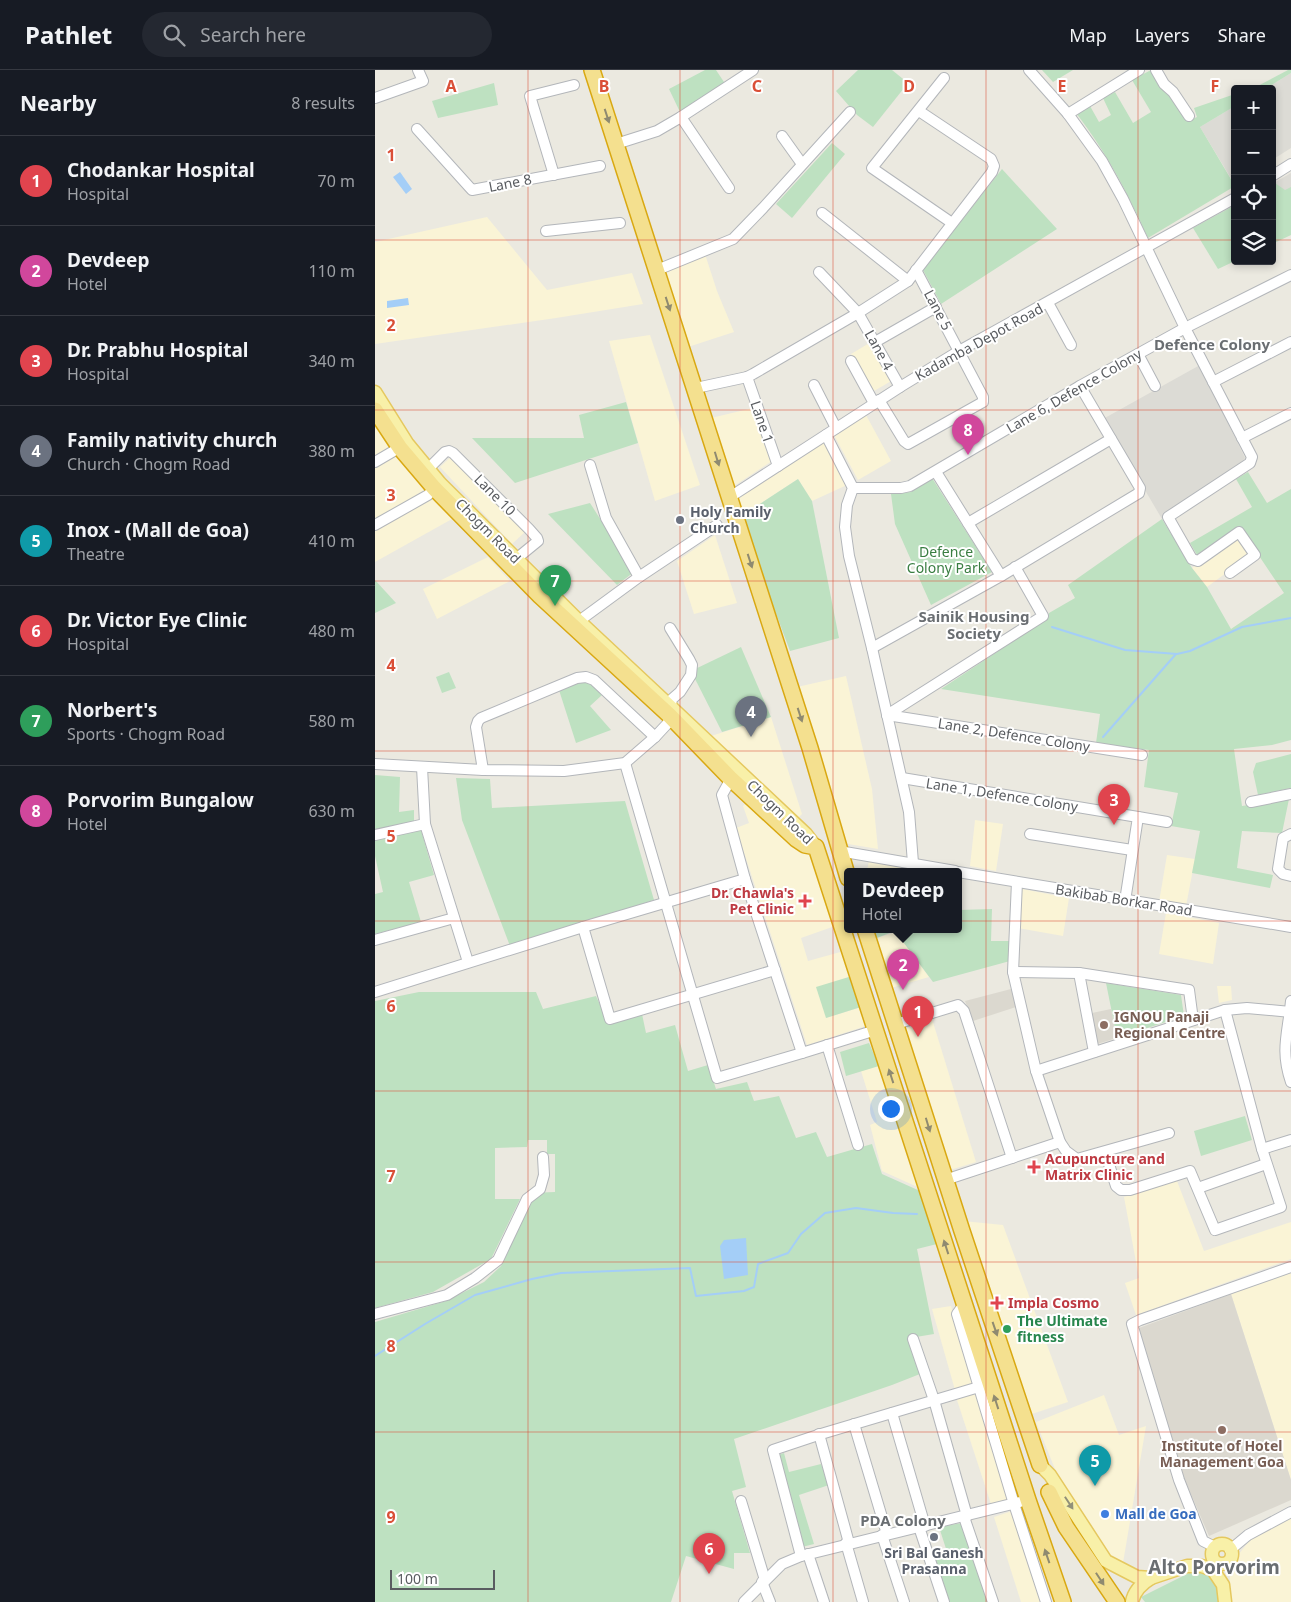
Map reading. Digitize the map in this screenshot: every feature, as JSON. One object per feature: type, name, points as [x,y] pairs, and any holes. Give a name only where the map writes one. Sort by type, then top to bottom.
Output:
[{"type":"highway","points":[[592,70],[810,748],[845,868]]},
{"type":"highway","name":"Chogm Road","points":[[375,410],[437,486],[540,596],[670,711],[795,839],[805,845],[816,846],[844,932]]},
{"type":"highway","name":"Chogm Road","points":[[844,933],[876,1030]]},
{"type":"highway","points":[[866,933],[945,1180],[1040,1465]]},
{"type":"highway","points":[[876,1030],[965,1304],[1021,1502],[1063,1602]]},
{"type":"highway","points":[[1049,1492],[1066,1527],[1117,1602]]},
{"type":"main road","name":"Chogm Road","points":[[375,392],[403,446],[428,469],[437,486],[516,559],[670,711]]},
{"type":"main road","points":[[1040,1465],[1050,1475],[1106,1560],[1137,1576],[1151,1578]]},
{"type":"main road","points":[[1132,1602],[1141,1583],[1187,1566],[1214,1552],[1223,1545],[1230,1550],[1230,1559],[1225,1563],[1219,1564],[1214,1552]]},
{"type":"main road","points":[[1225,1563],[1223,1585],[1225,1602]]},
{"type":"main road","points":[[1187,1566],[1202,1566],[1213,1570],[1223,1585]]},
{"type":"street","points":[[375,98],[423,81],[418,70]]},
{"type":"street","points":[[1029,70],[1068,114],[1102,161],[1123,199],[1185,328],[1252,457],[1250,463],[1168,517],[1192,559],[1198,561],[1239,532],[1255,555],[1230,573]]},
{"type":"street","points":[[1068,114],[1139,70]]},
{"type":"street","points":[[1156,70],[1189,116]]},
{"type":"street","points":[[616,144],[657,130],[681,117],[747,72]]},
{"type":"street","points":[[944,78],[872,168],[951,223]]},
{"type":"street","points":[[554,175],[530,96],[575,85]]},
{"type":"street","points":[[695,388],[747,377],[858,313],[908,281],[995,166],[994,162],[919,111]]},
{"type":"street","points":[[657,270],[733,239],[850,112]]},
{"type":"street","points":[[681,117],[729,188]]},
{"type":"street","name":"Lane 8","points":[[417,129],[472,190],[600,166]]},
{"type":"street","points":[[782,136],[802,164]]},
{"type":"street","points":[[1274,175],[1291,164]]},
{"type":"street","name":"Kadamba Depot Road","points":[[730,497],[959,351],[1231,200]]},
{"type":"street","points":[[822,213],[908,281]]},
{"type":"street","points":[[545,232],[620,223]]},
{"type":"street","name":"Lane 5","points":[[877,402],[908,444],[983,402],[983,397],[916,270]]},
{"type":"street","name":"Lane 4","points":[[819,272],[858,313],[900,387]]},
{"type":"street","name":"Lane 6, Defence Colony","points":[[853,488],[901,488],[910,486],[1080,386],[1185,328],[1291,275]]},
{"type":"street","points":[[1048,303],[1071,345]]},
{"type":"street","points":[[875,342],[936,306]]},
{"type":"street","points":[[1213,382],[1291,342]]},
{"type":"street","points":[[1138,354],[1155,386]]},
{"type":"street","points":[[851,361],[877,402]]},
{"type":"street","name":"Lane 1","points":[[747,377],[777,466]]},
{"type":"street","points":[[813,385],[836,428]]},
{"type":"street","points":[[872,648],[1001,576],[1139,493],[1140,488],[1080,386]]},
{"type":"street","points":[[1242,438],[1291,412]]},
{"type":"street","points":[[827,435],[853,488],[847,505],[845,528],[849,556],[902,778],[909,812],[913,863]]},
{"type":"street","points":[[968,523],[1111,439]]},
{"type":"street","points":[[375,462],[403,446]]},
{"type":"street","name":"Lane 10","points":[[428,469],[445,452],[453,453],[529,528],[538,541],[516,559]]},
{"type":"street","points":[[589,465],[606,518],[639,577]]},
{"type":"street","points":[[936,472],[1001,576]]},
{"type":"street","points":[[375,525],[427,495],[437,486]]},
{"type":"street","points":[[579,622],[639,577],[717,525]]},
{"type":"street","points":[[887,715],[1043,616],[1015,567]]},
{"type":"street","points":[[375,764],[483,770],[565,770],[625,763],[655,738],[668,723],[672,699],[685,684],[692,670],[689,659],[670,628]]},
{"type":"street","points":[[483,770],[476,727],[481,718],[577,678],[586,677],[594,680],[655,738]]},
{"type":"street","name":"Lane 2, Defence Colony","points":[[887,715],[1142,755]]},
{"type":"street","points":[[625,763],[717,1078],[876,1030]]},
{"type":"street","points":[[422,767],[425,824],[468,962]]},
{"type":"street","points":[[733,774],[722,796],[745,879],[802,1053]]},
{"type":"street","name":"Lane 1, Defence Colony","points":[[902,778],[1167,822]]},
{"type":"street","points":[[1251,802],[1291,794]]},
{"type":"street","points":[[1125,901],[1138,817]]},
{"type":"street","points":[[375,835],[425,824]]},
{"type":"street","points":[[1030,834],[1132,850]]},
{"type":"street","points":[[1291,834],[1283,838],[1278,869],[1283,874],[1291,876]]},
{"type":"street","name":"Bakibab Borkar Road","points":[[839,851],[937,868]]},
{"type":"street","name":"Bakibab Borkar Road","points":[[962,873],[1291,928]]},
{"type":"street","points":[[375,992],[468,962],[745,879]]},
{"type":"street","points":[[1017,882],[1013,972],[1036,1071],[1059,1142],[1066,1152],[1077,1159],[1169,1133]]},
{"type":"street","points":[[375,940],[455,918]]},
{"type":"street","points":[[583,927],[610,1019],[775,970]]},
{"type":"street","points":[[1013,972],[1079,973],[1189,990],[1193,1020]]},
{"type":"street","points":[[1079,973],[1094,1052]]},
{"type":"street","points":[[896,1024],[958,1006],[964,1011],[1012,1158]]},
{"type":"street","points":[[1036,1071],[1225,1010],[1291,1008],[1284,1049],[1291,1082]]},
{"type":"street","points":[[1105,1152],[1116,1186],[1121,1190],[1130,1190],[1190,1171],[1215,1230],[1281,1207],[1262,1149],[1225,1010]]},
{"type":"street","points":[[827,1045],[858,1145]]},
{"type":"street","points":[[1262,1149],[1291,1140]]},
{"type":"street","points":[[945,1180],[1059,1142]]},
{"type":"street","points":[[375,1314],[447,1294],[475,1278],[498,1260],[527,1198],[540,1189],[544,1176],[543,1157]]},
{"type":"street","points":[[1198,1188],[1267,1164]]},
{"type":"street","points":[[1214,1552],[1203,1541],[1179,1480],[1132,1324],[1291,1267]]},
{"type":"street","points":[[965,1304],[957,1314],[979,1387],[1021,1502],[1047,1602]]},
{"type":"street","points":[[913,1339],[934,1400],[966,1517],[993,1602]]},
{"type":"street","points":[[824,1602],[805,1555],[773,1450],[819,1434],[979,1387]]},
{"type":"street","points":[[892,1413],[922,1526],[945,1602]]},
{"type":"street","points":[[854,1424],[904,1602]]},
{"type":"street","points":[[819,1434],[863,1602]]},
{"type":"street","points":[[741,1501],[770,1602]]},
{"type":"street","points":[[744,1602],[782,1564],[805,1555],[847,1543],[966,1517],[1021,1502]]},
{"type":"street","points":[[1230,1550],[1248,1535],[1291,1512]]},
{"type":"shaded area","points":[[1291,73],[1291,148],[1276,157],[1276,85],[1272,85]]},
{"type":"shaded area","points":[[1231,108],[1231,178],[1200,127]]},
{"type":"shaded area","points":[[1291,173],[1291,232],[1276,215],[1276,182]]},
{"type":"shaded area","points":[[487,217],[547,290],[632,273],[643,304],[375,344],[375,242]]},
{"type":"shaded area","points":[[705,254],[717,291],[734,332],[688,347],[664,268]]},
{"type":"shaded area","points":[[650,335],[700,485],[655,501],[609,341]]},
{"type":"shaded area","points":[[871,342],[893,380],[874,391],[851,354]]},
{"type":"shaded area","points":[[1200,365],[1245,458],[1239,466],[1162,519],[1103,419]]},
{"type":"shaded area","points":[[753,408],[772,461],[731,488],[711,418]]},
{"type":"shaded area","points":[[866,415],[891,461],[858,480],[834,435]]},
{"type":"shaded area","points":[[375,421],[452,519],[375,562]]},
{"type":"shaded area","points":[[825,441],[847,485],[812,501],[798,479],[740,517],[735,498]]},
{"type":"shaded area","points":[[452,456],[526,531],[512,544],[440,467]]},
{"type":"shaded area","points":[[715,535],[737,603],[694,614],[677,561]]},
{"type":"shaded area","points":[[1238,536],[1252,554],[1207,587],[1192,568]]},
{"type":"shaded area","points":[[488,557],[510,581],[437,619],[423,589]]},
{"type":"shaded area","points":[[846,676],[872,789],[878,849],[842,843],[797,687]]},
{"type":"shaded area","points":[[771,717],[802,814],[796,820],[711,736]]},
{"type":"shaded area","points":[[747,803],[774,828],[809,855],[820,878],[835,926],[801,938],[808,961],[844,951],[852,976],[826,1018],[861,1007],[866,1026],[807,1045],[736,828],[749,823],[743,806]]},
{"type":"shaded area","points":[[975,820],[1003,824],[996,871],[970,866]]},
{"type":"shaded area","points":[[1167,855],[1195,859],[1186,906],[1159,902]]},
{"type":"shaded area","points":[[869,861],[901,866],[901,868],[867,868]]},
{"type":"shaded area","points":[[1022,889],[1069,898],[1063,936],[1018,928]]},
{"type":"shaded area","points":[[1166,913],[1219,923],[1213,964],[1159,954]]},
{"type":"shaded area","points":[[897,933],[929,977],[891,988],[874,939]]},
{"type":"shaded area","points":[[1217,986],[1231,986],[1232,1000],[1219,1003]]},
{"type":"shaded area","points":[[1011,989],[1016,1007],[973,1021],[965,1001]]},
{"type":"shaded area","name":"IGNOU Panaji Regional Centre","points":[[1111,1009],[1117,1038],[1097,1044],[1092,1013]]},
{"type":"shaded area","points":[[932,1019],[976,1162],[950,1170],[904,1029]]},
{"type":"shaded area","points":[[880,1065],[922,1189],[882,1171],[870,1125],[877,1122],[861,1071]]},
{"type":"shaded area","points":[[1177,1181],[1204,1251],[1291,1222],[1291,1259],[1136,1315],[1125,1283],[1139,1278],[1124,1197]]},
{"type":"shaded area","points":[[963,1221],[1003,1225],[1068,1402],[1029,1415]]},
{"type":"shaded area","points":[[1291,1273],[1291,1480],[1231,1294]]},
{"type":"shaded area","name":"Institute of Hotel Management Goa","points":[[1231,1294],[1291,1480],[1291,1500],[1209,1536],[1184,1478],[1139,1328]]},
{"type":"shaded area","points":[[951,1306],[975,1383],[955,1390],[932,1309]]},
{"type":"shaded area","points":[[977,1390],[1014,1500],[991,1504],[956,1397]]},
{"type":"shaded area","name":"Mall de Goa","points":[[1104,1395],[1119,1435],[1146,1426],[1123,1563],[1111,1559],[1059,1479],[1036,1422]]},
{"type":"shaded area","points":[[1012,1511],[1042,1602],[1021,1602],[994,1517]]},
{"type":"shaded area","points":[[1291,1518],[1291,1602],[1231,1602],[1229,1595],[1230,1575],[1239,1554],[1254,1535]]},
{"type":"green space","points":[[705,70],[716,70],[726,85],[680,112],[669,89]]},
{"type":"green space","points":[[858,70],[892,70],[908,83],[873,127],[857,115],[836,91]]},
{"type":"green space","points":[[1042,70],[1073,70],[1053,82]]},
{"type":"green space","points":[[1151,70],[1188,121],[1197,117],[1194,108],[1231,95],[1231,108],[1200,127],[1231,179],[1231,188],[1148,238],[1116,173],[1076,113],[1090,106],[1099,122],[1111,115],[1103,98],[1115,92],[1133,123],[1151,112],[1132,80]]},
{"type":"green space","points":[[1291,70],[1291,73],[1272,85],[1260,85]]},
{"type":"green space","points":[[494,83],[498,105],[438,118],[432,101]]},
{"type":"green space","points":[[832,143],[845,154],[792,218],[776,204]]},
{"type":"green space","points":[[1002,169],[1057,229],[941,304],[923,270]]},
{"type":"green space","points":[[1276,184],[1285,190],[1291,187],[1291,235],[1276,242]]},
{"type":"green space","points":[[1231,207],[1231,263],[1218,269],[1193,228]]},
{"type":"green space","points":[[626,402],[638,443],[515,483],[472,438],[584,438],[579,415]]},
{"type":"green space","points":[[1248,472],[1267,503],[1291,489],[1291,740],[1272,745],[1234,749],[1242,806],[1289,799],[1282,833],[1242,831],[1237,868],[1273,875],[1270,888],[1192,873],[1200,831],[1171,826],[1178,793],[1144,787],[1149,750],[1096,743],[1100,714],[941,689],[1048,618],[1049,613],[1075,598],[1068,585],[1162,519],[1192,568],[1207,587],[1231,629],[1284,593],[1239,526],[1197,555],[1190,543],[1252,507],[1236,479]]},
{"type":"green space","name":"Defence Colony Park","points":[[932,478],[992,572],[931,605],[895,524],[891,494],[911,492]]},
{"type":"green space","points":[[798,479],[812,501],[839,638],[790,651],[740,517]]},
{"type":"green space","points":[[590,503],[634,572],[617,585],[548,514]]},
{"type":"green space","points":[[375,580],[396,603],[375,613]]},
{"type":"green space","points":[[741,647],[771,717],[722,732],[691,671]]},
{"type":"green space","points":[[449,672],[456,688],[442,693],[436,677]]},
{"type":"green space","points":[[581,682],[592,684],[602,695],[590,706],[611,730],[576,743],[559,690]]},
{"type":"green space","points":[[1291,754],[1291,788],[1258,795],[1253,772],[1256,763]]},
{"type":"green space","points":[[375,775],[400,777],[399,812],[414,810],[414,822],[375,830]]},
{"type":"green space","points":[[456,778],[490,779],[492,808],[625,801],[654,900],[510,946],[462,820]]},
{"type":"green space","points":[[421,830],[434,875],[409,882],[421,922],[375,934],[375,894],[383,892],[375,856],[375,840]]},
{"type":"green space","points":[[992,909],[991,941],[1010,941],[1010,961],[933,982],[896,933],[962,933],[962,910]]},
{"type":"green space","points":[[872,933],[890,933],[874,939]]},
{"type":"green space","points":[[852,976],[861,1007],[826,1018],[816,987]]},
{"type":"green space","points":[[1106,983],[1181,995],[1184,1016],[1117,1038]]},
{"type":"green space","points":[[419,992],[536,992],[543,1009],[596,996],[608,1022],[642,1014],[646,1033],[675,1025],[688,1071],[708,1065],[716,1089],[747,1082],[754,1101],[779,1096],[796,1138],[816,1132],[827,1157],[872,1144],[882,1174],[920,1191],[937,1244],[917,1249],[934,1334],[910,1338],[920,1374],[734,1439],[746,1487],[732,1491],[750,1553],[734,1553],[734,1569],[686,1556],[671,1602],[375,1602],[375,1322],[446,1301],[484,1282],[501,1266],[527,1210],[530,1193],[555,1192],[555,1154],[547,1154],[547,1140],[528,1140],[527,1147],[495,1148],[495,1199],[520,1199],[491,1259],[433,1292],[375,1308],[375,1001]]},
{"type":"green space","points":[[869,1043],[879,1066],[846,1076],[840,1052]]},
{"type":"green space","points":[[1245,1116],[1252,1140],[1201,1156],[1194,1131]]},
{"type":"green space","points":[[784,1453],[789,1472],[821,1464],[829,1485],[799,1495],[814,1544],[802,1547],[775,1456]]},
{"type":"green space","points":[[962,1523],[989,1602],[948,1602],[934,1558],[948,1555],[939,1527]]},
{"type":"green space","points":[[1195,1570],[1207,1571],[1214,1577],[1219,1602],[1145,1602],[1141,1597]]},
{"type":"water","points":[[400,172],[412,189],[406,194],[393,177]]},
{"type":"water","points":[[408,298],[409,305],[387,308],[387,301]]},
{"type":"water","points":[[746,1238],[748,1275],[724,1279],[720,1246],[724,1240]]},
{"type":"waterway","points":[[1052,627],[1125,650],[1177,654],[1190,651],[1242,627],[1291,618]]},
{"type":"waterway","points":[[1103,737],[1176,654]]},
{"type":"waterway","points":[[375,1356],[475,1295],[532,1279],[561,1273],[690,1268],[696,1296],[744,1291],[754,1287],[758,1264],[788,1253],[801,1234],[825,1213],[856,1208],[917,1214]]},
{"type":"place","name":"Porvorim Bungalow","points":[[968,455]]},
{"type":"place","name":"Holy Family Church","points":[[680,520]]},
{"type":"place","name":"Norbert's","points":[[555,606]]},
{"type":"place","name":"Family nativity church","points":[[751,737]]},
{"type":"place","name":"Dr. Prabhu Hospital","points":[[1114,825]]},
{"type":"place","name":"Dr. Chawla's Pet Clinic","points":[[805,901]]},
{"type":"place","name":"Devdeep","points":[[903,990]]},
{"type":"place","name":"IGNOU Panaji Regional Centre","points":[[1104,1025]]},
{"type":"place","name":"Chodankar Hospital","points":[[918,1037]]},
{"type":"place","name":"Acupuncture and Matrix Clinic","points":[[1034,1167]]},
{"type":"place","name":"Impla Cosmo","points":[[997,1303]]},
{"type":"place","name":"The Ultimate fitness","points":[[1007,1329]]},
{"type":"place","name":"Institute of Hotel Management Goa","points":[[1222,1430]]},
{"type":"place","name":"Inox - (Mall de Goa)","points":[[1095,1486]]},
{"type":"place","name":"Mall de Goa","points":[[1105,1514]]},
{"type":"place","name":"Sri Bal Ganesh Prasanna","points":[[934,1537]]},
{"type":"place","name":"Dr. Victor Eye Clinic","points":[[709,1574]]},
{"type":"district","name":"Defence Colony","points":[[1212,345]]},
{"type":"district","name":"Sainik Housing Society","points":[[974,626]]},
{"type":"district","name":"PDA Colony","points":[[903,1521]]},
{"type":"district","name":"Alto Porvorim","points":[[1214,1567]]}]
